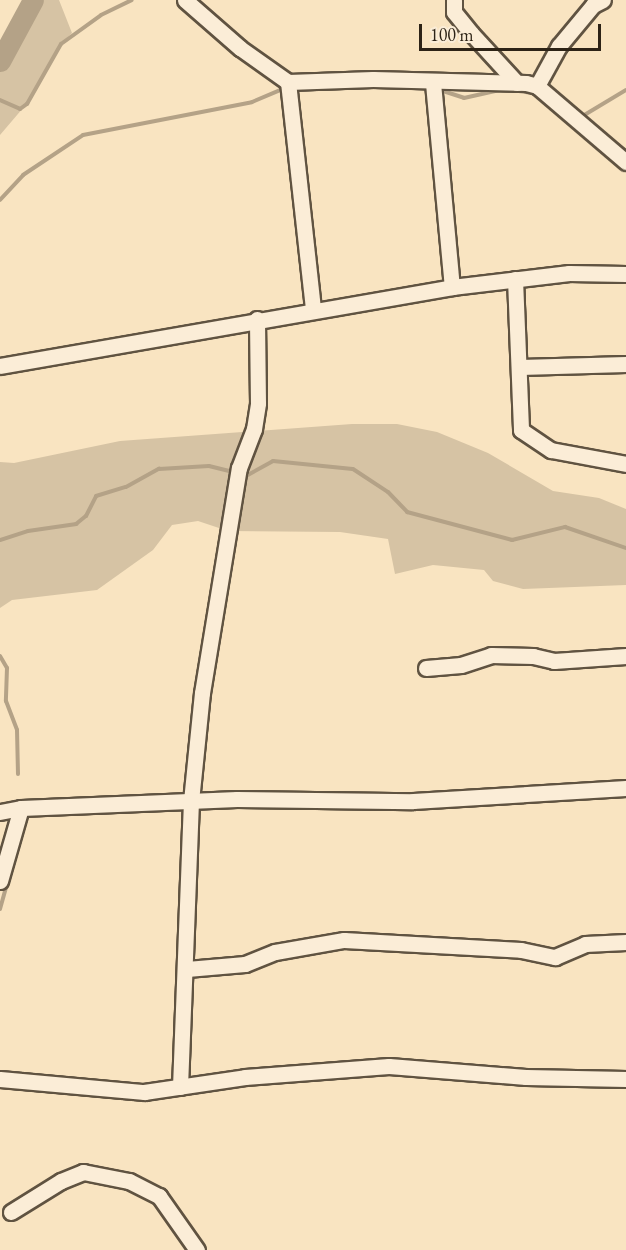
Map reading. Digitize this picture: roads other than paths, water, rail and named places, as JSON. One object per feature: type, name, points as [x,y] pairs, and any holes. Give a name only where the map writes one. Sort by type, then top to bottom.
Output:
[{"type":"street","points":[[185,0],[240,48],[288,82],[373,79],[433,83],[517,82],[537,86],[626,162]]},
{"type":"street","points":[[454,0],[454,12],[517,82]]},
{"type":"street","points":[[537,86],[560,46],[593,5],[603,0]]},
{"type":"street","points":[[288,82],[313,310]]},
{"type":"street","points":[[433,83],[452,287]]},
{"type":"street","points":[[0,366],[257,319],[452,287],[515,279],[626,274]]},
{"type":"street","points":[[515,279],[521,430],[526,437],[566,455],[626,464]]},
{"type":"street","points":[[180,1087],[187,969],[192,801],[202,693],[239,472],[254,429],[258,403],[257,319]]},
{"type":"street","points":[[519,367],[626,364]]},
{"type":"street","points":[[426,668],[461,665],[491,655],[533,656],[554,661],[626,657]]},
{"type":"street","points":[[0,812],[21,808],[192,801],[413,801],[626,788]]},
{"type":"street","points":[[0,881],[21,808]]},
{"type":"street","points":[[187,969],[245,964],[275,952],[344,940],[521,950],[555,957],[585,944],[626,942]]},
{"type":"street","points":[[0,1079],[144,1092],[245,1077],[389,1066],[526,1077],[626,1079]]},
{"type":"street","points":[[12,1212],[61,1181],[83,1172],[129,1181],[159,1196],[197,1250]]},
{"type":"waterway","points":[[0,61],[33,0]]},
{"type":"waterway","points":[[0,100],[20,109],[27,104],[61,44],[101,15],[132,0]]},
{"type":"waterway","points":[[302,89],[345,87]]},
{"type":"waterway","points":[[0,200],[23,175],[83,135],[252,102],[282,89]]},
{"type":"waterway","points":[[440,90],[464,98],[504,89],[538,94]]},
{"type":"waterway","points":[[581,117],[626,90]]},
{"type":"waterway","points":[[610,139],[626,151]]},
{"type":"waterway","points":[[240,474],[246,476],[273,461],[353,469],[388,492],[407,512],[512,540],[565,527],[626,548]]},
{"type":"waterway","points":[[0,540],[28,531],[76,524],[86,516],[96,496],[126,487],[159,469],[209,466],[233,472]]},
{"type":"waterway","points":[[0,656],[7,668],[6,701],[17,730],[18,774]]},
{"type":"waterway","points":[[0,909],[12,866]]}]
